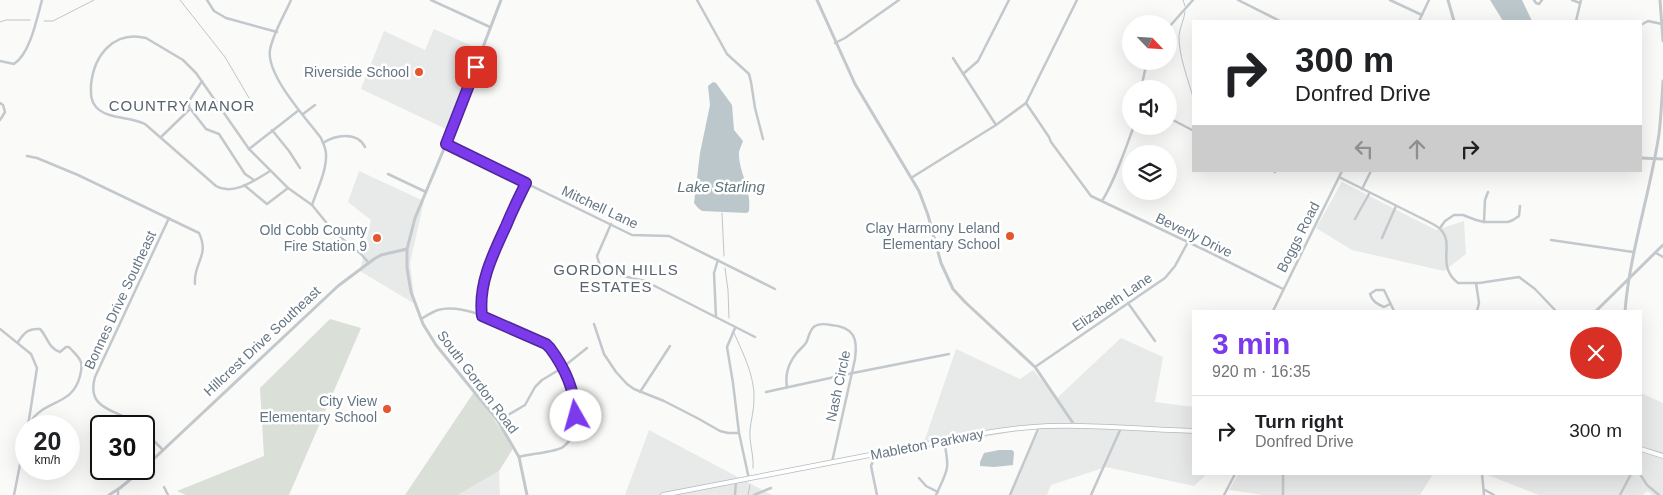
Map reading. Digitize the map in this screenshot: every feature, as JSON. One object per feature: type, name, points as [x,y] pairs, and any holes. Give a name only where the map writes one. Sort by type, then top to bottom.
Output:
[{"type":"main road","name":"Mableton Parkway","points":[[663,495],[991,432],[1039,427],[1076,426],[1192,431]]},
{"type":"main road","points":[[1642,449],[1663,456]]},
{"type":"street","points":[[0,61],[14,64],[20,61],[29,42],[42,0]]},
{"type":"street","points":[[207,0],[214,11],[226,18],[277,32]]},
{"type":"street","points":[[291,0],[272,42],[270,52],[271,61],[280,82],[323,143],[326,154],[324,168],[312,205]]},
{"type":"street","points":[[431,0],[492,28]]},
{"type":"street","name":"South Gordon Road","points":[[502,0],[415,218],[408,249],[407,268],[411,292],[421,319],[436,345],[498,421],[519,457],[527,495]]},
{"type":"street","points":[[697,0],[728,54],[749,74],[763,139]]},
{"type":"street","points":[[817,0],[856,86],[921,197],[941,263],[953,288],[966,303],[1035,367],[1076,426]]},
{"type":"street","points":[[836,43],[899,0]]},
{"type":"street","points":[[963,74],[978,60],[1009,0]]},
{"type":"street","points":[[911,178],[1026,103],[1077,0]]},
{"type":"street","points":[[1178,17],[1193,0]]},
{"type":"street","points":[[1238,0],[1278,20]]},
{"type":"street","points":[[1390,0],[1422,15]]},
{"type":"street","points":[[1419,20],[1429,0]]},
{"type":"street","points":[[1448,0],[1454,20]]},
{"type":"street","points":[[1534,0],[1539,4],[1542,0]]},
{"type":"street","points":[[1572,0],[1581,1],[1576,20]]},
{"type":"street","points":[[1660,0],[1663,41]]},
{"type":"street","points":[[1642,24],[1648,21],[1662,24]]},
{"type":"street","points":[[270,171],[244,185],[229,191],[223,190],[145,124],[136,119],[103,114],[95,106],[90,96],[96,65],[103,52],[118,39],[127,36],[146,38],[184,60],[202,81],[249,149],[288,188],[312,205],[334,232],[368,262]]},
{"type":"street","points":[[953,58],[996,124]]},
{"type":"street","points":[[202,81],[189,101],[190,109],[206,129],[219,134],[245,174],[254,180]]},
{"type":"street","points":[[1625,310],[1633,252],[1659,132],[1663,81]]},
{"type":"street","points":[[0,103],[3,105],[5,112],[0,120]]},
{"type":"street","name":"Beverly Drive","points":[[1026,103],[1073,174],[1091,196],[1283,289]]},
{"type":"street","points":[[303,114],[316,105]]},
{"type":"street","points":[[161,136],[190,109]]},
{"type":"street","points":[[249,149],[300,110]]},
{"type":"street","points":[[1177,122],[1192,130]]},
{"type":"street","points":[[272,130],[300,168]]},
{"type":"street","points":[[1102,201],[1110,188],[1131,135]]},
{"type":"street","points":[[323,143],[342,136],[356,137],[363,142],[365,147]]},
{"type":"street","name":"Mitchell Lane","points":[[446,144],[632,235],[669,236],[775,289]]},
{"type":"street","points":[[27,156],[37,158],[199,233],[203,242],[203,254],[194,276],[195,284]]},
{"type":"street","points":[[1642,158],[1663,159]]},
{"type":"street","name":"Boggs Road","points":[[1273,310],[1342,172]]},
{"type":"street","points":[[1362,189],[1370,172]]},
{"type":"street","points":[[388,174],[426,192]]},
{"type":"street","points":[[1339,177],[1440,228],[1444,232],[1448,272],[1458,283],[1476,283],[1518,277],[1535,289],[1555,310]]},
{"type":"street","points":[[482,316],[482,293],[487,268],[526,183]]},
{"type":"street","points":[[244,185],[267,204],[288,188]]},
{"type":"street","points":[[1484,222],[1485,200],[1488,192]]},
{"type":"street","points":[[1356,218],[1370,193]]},
{"type":"street","points":[[1382,238],[1396,206]]},
{"type":"street","points":[[1440,228],[1445,221],[1454,215],[1484,222],[1513,220],[1519,216],[1520,206]]},
{"type":"street","name":"Bonnes Drive Southeast","points":[[120,415],[97,402],[93,395],[92,385],[169,218]]},
{"type":"street","points":[[611,224],[597,256],[603,269],[611,274],[645,280],[755,337]]},
{"type":"street","points":[[1551,240],[1633,252]]},
{"type":"street","name":"Elizabeth Lane","points":[[1035,367],[1170,273],[1188,242]]},
{"type":"street","points":[[1597,310],[1663,245]]},
{"type":"street","name":"Hillcrest Drive Southeast","points":[[155,457],[338,286],[368,262],[381,255],[408,249]]},
{"type":"street","points":[[1656,253],[1663,257]]},
{"type":"street","points":[[716,318],[714,273],[718,259]]},
{"type":"street","points":[[1476,283],[1479,303],[1477,310]]},
{"type":"street","points":[[1390,304],[1384,306],[1379,304],[1373,301],[1370,294],[1376,290],[1384,290],[1393,310]]},
{"type":"street","points":[[1128,303],[1155,341]]},
{"type":"street","points":[[421,319],[440,309],[462,310],[482,316],[546,344],[552,351],[572,387],[575,397],[576,426],[572,435],[560,449],[519,457]]},
{"type":"street","points":[[594,324],[604,354],[616,372],[628,384],[640,392],[664,401],[720,431],[739,433]]},
{"type":"street","name":"Nash Circle","points":[[787,387],[786,375],[790,364],[795,354],[806,343],[812,329],[820,324],[839,326],[850,331],[857,344],[853,372],[832,462]]},
{"type":"street","points":[[18,342],[26,331],[33,328],[40,329],[55,350],[60,352],[69,347],[81,359],[83,364],[80,379],[75,390],[35,415]]},
{"type":"street","points":[[735,328],[727,347],[739,433],[749,479]]},
{"type":"street","points":[[0,329],[31,354],[37,368],[30,415]]},
{"type":"street","points":[[640,392],[670,346]]},
{"type":"street","points":[[498,421],[525,405],[535,387],[542,380],[562,368],[586,348]]},
{"type":"street","points":[[766,392],[853,372],[949,354]]},
{"type":"street","points":[[1010,495],[1039,427]]},
{"type":"street","points":[[1091,495],[1121,428]]},
{"type":"street","points":[[919,478],[926,486],[937,493],[948,470],[944,441]]},
{"type":"street","points":[[155,442],[163,450]]},
{"type":"street","points":[[876,454],[871,463],[877,495]]},
{"type":"street","points":[[1224,495],[1234,475]]},
{"type":"street","points":[[1283,475],[1283,495]]},
{"type":"street","points":[[1482,475],[1484,495]]},
{"type":"street","points":[[1620,495],[1630,475]]},
{"type":"street","points":[[1641,475],[1647,485],[1659,495]]},
{"type":"street","points":[[14,495],[17,480]]},
{"type":"street","name":"Hillcrest Drive Southeast","points":[[108,495],[129,480]]},
{"type":"street","points":[[735,495],[736,481]]},
{"type":"street","points":[[164,487],[168,495]]},
{"type":"street","points":[[754,495],[771,488]]},
{"type":"street","points":[[118,489],[118,495]]},
{"type":"street","points":[[1484,490],[1494,495]]},
{"type":"shaded area","name":"Riverside School","points":[[434,29],[479,49],[446,129],[361,89],[384,31],[425,50]]},
{"type":"shaded area","points":[[359,171],[424,201],[410,263],[415,304],[360,271],[371,220],[348,202]]},
{"type":"shaded area","points":[[1342,182],[1436,230],[1464,221],[1466,254],[1444,271],[1352,250],[1316,228]]},
{"type":"shaded area","points":[[330,319],[361,328],[289,495],[186,495],[177,491],[264,456],[260,388]]},
{"type":"shaded area","points":[[1121,338],[1163,357],[1155,402],[1192,407],[1192,475],[1206,475],[1194,486],[1106,467],[1051,485],[1047,495],[1009,495],[1041,427],[922,448],[956,349],[1020,379],[1033,370],[1057,398]]},
{"type":"shaded area","points":[[474,392],[514,447],[499,471],[458,495],[405,495]]},
{"type":"shaded area","points":[[1642,393],[1663,403],[1663,495],[1653,495],[1647,491],[1643,495],[1539,495],[1488,475],[1642,475]]},
{"type":"shaded area","points":[[649,430],[772,495],[625,495]]},
{"type":"shaded area","points":[[499,471],[500,495],[458,495]]},
{"type":"shaded area","points":[[1237,475],[1432,475],[1420,495],[1263,495],[1229,490]]},
{"type":"water","points":[[1490,0],[1522,0],[1532,20],[1502,20]]},
{"type":"water","name":"Lake Starling","points":[[713,82],[716,83],[732,105],[734,130],[743,141],[739,152],[739,159],[749,195],[749,211],[747,213],[702,211],[694,203],[700,153],[710,105],[708,86]]},
{"type":"water","points":[[1012,450],[1014,452],[1013,465],[980,466],[984,453]]},
{"type":"waterway","points":[[44,21],[53,21],[94,0]]},
{"type":"waterway","points":[[180,0],[225,57],[252,103]]},
{"type":"waterway","points":[[1183,0],[1185,6]]},
{"type":"waterway","points":[[1185,12],[1179,35],[1179,43],[1192,94]]},
{"type":"waterway","points":[[0,22],[6,20],[30,20]]},
{"type":"waterway","points":[[722,213],[724,256]]},
{"type":"waterway","points":[[725,268],[729,318]]},
{"type":"waterway","points":[[734,333],[753,382],[754,407],[750,426],[753,468]]},
{"type":"waterway","points":[[748,495],[750,485]]},
{"type":"place","name":"Riverside School","points":[[419,72]]},
{"type":"place","name":"Clay Harmony Leland Elementary School","points":[[1010,236]]},
{"type":"place","name":"Old Cobb County Fire Station 9","points":[[377,238]]},
{"type":"place","name":"City View Elementary School","points":[[387,409]]},
{"type":"district","name":"COUNTRY MANOR","points":[[182,106]]},
{"type":"district","name":"GORDON HILLS ESTATES","points":[[616,278]]},
{"type":"route","points":[[476,67],[446,144],[526,183],[515,203],[487,268],[482,293],[482,316],[546,344],[550,348],[572,387],[575,397],[576,416]]}]
